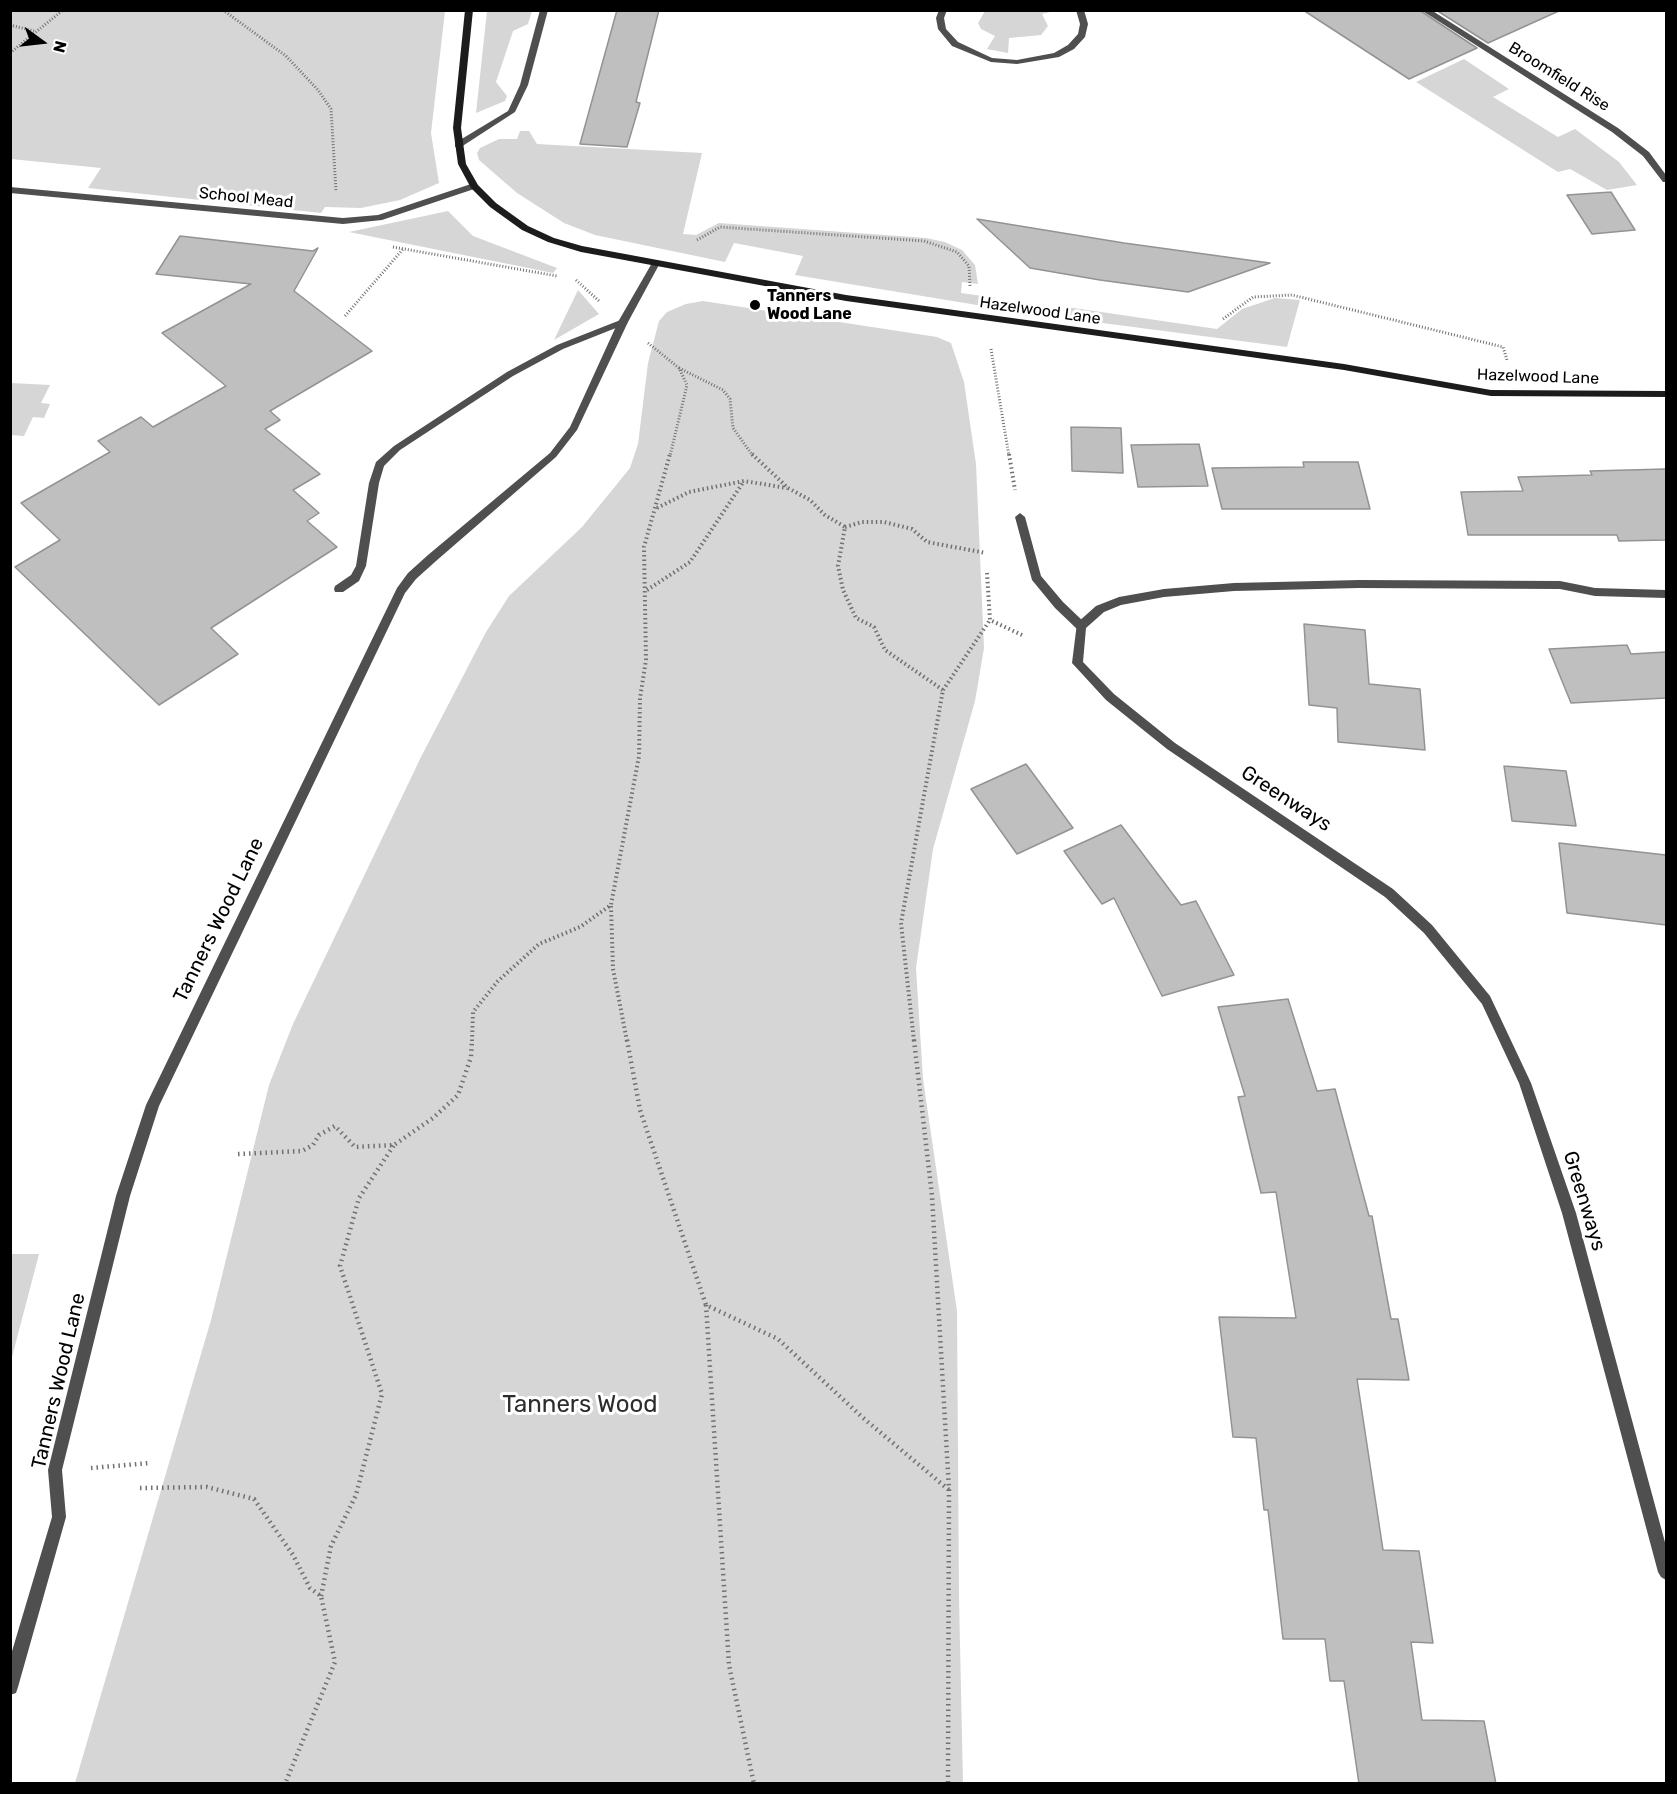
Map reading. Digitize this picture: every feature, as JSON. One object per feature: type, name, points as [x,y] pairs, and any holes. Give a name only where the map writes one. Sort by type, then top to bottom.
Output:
[{"type":"street","name":"Hazelwood Lane","points":[[469,10],[457,128],[462,164],[474,186],[493,205],[525,228],[551,240],[581,249],[914,308],[1344,367],[1491,393],[1666,394]]},
{"type":"street","points":[[458,145],[511,112],[524,85],[544,10]]},
{"type":"street","points":[[943,10],[940,18],[942,29],[955,44],[991,60],[1017,62],[1047,58],[1071,47],[1082,35],[1084,24],[1080,10]]},
{"type":"street","name":"Broomfield Rise","points":[[1425,10],[1615,130],[1646,154],[1666,180]]},
{"type":"street","name":"School Mead","points":[[10,190],[343,221],[379,218],[474,186]]},
{"type":"street","name":"Tanners Wood Lane","points":[[10,1687],[59,1517],[54,1470],[123,1196],[153,1105],[401,591],[425,564],[553,455],[574,428],[623,322],[656,263]]},
{"type":"street","points":[[339,588],[355,578],[361,566],[374,483],[380,464],[397,448],[510,374],[560,347],[623,322]]},
{"type":"street","points":[[1020,517],[1036,577],[1059,605],[1081,626],[1100,609],[1119,601],[1164,593],[1234,587],[1359,584],[1560,585],[1595,592],[1666,594]]},
{"type":"street","name":"Greenways","points":[[1081,626],[1077,663],[1110,697],[1172,746],[1389,893],[1428,929],[1486,1000],[1525,1083],[1569,1214],[1666,1572]]},
{"type":"path","points":[[10,53],[63,10]]},
{"type":"path","points":[[223,10],[286,56],[318,90],[331,109],[337,199],[343,221]]},
{"type":"path","points":[[10,25],[35,32]]},
{"type":"path","points":[[694,241],[720,227],[924,241],[957,252],[969,266],[971,290]]},
{"type":"path","points":[[392,246],[561,277]]},
{"type":"path","points":[[345,316],[404,248]]},
{"type":"path","points":[[569,279],[577,280],[600,303]]},
{"type":"path","points":[[1219,322],[1252,297],[1292,295],[1503,347],[1507,360]]},
{"type":"path","points":[[642,338],[679,368],[723,390],[730,399],[733,428],[754,457],[788,488],[810,500],[825,515],[845,527],[862,522],[884,522],[912,529],[927,542],[986,553]]},
{"type":"path","points":[[991,348],[1015,494]]},
{"type":"path","points":[[679,368],[687,385],[657,508],[644,548],[647,590],[639,756],[611,905],[613,969],[640,1110],[706,1305],[729,1665],[753,1784]]},
{"type":"path","points":[[657,508],[689,492],[744,481],[788,488]]},
{"type":"path","points":[[647,590],[690,562],[744,481]]},
{"type":"path","points":[[845,527],[837,566],[843,590],[856,618],[874,627],[885,650],[943,690]]},
{"type":"path","points":[[948,1784],[949,1490],[932,1196],[901,923],[943,690],[990,620],[987,573]]},
{"type":"path","points":[[990,620],[1022,635]]},
{"type":"path","points":[[285,1784],[335,1662],[321,1596],[331,1546],[356,1495],[382,1394],[340,1266],[358,1198],[394,1145],[433,1118],[458,1095],[471,1057],[473,1012],[498,981],[538,944],[580,927],[611,905]]},
{"type":"path","points":[[238,1154],[302,1151],[313,1145],[319,1135],[335,1126],[355,1146],[394,1145]]},
{"type":"path","points":[[706,1305],[778,1339],[862,1417],[949,1490]]},
{"type":"path","points":[[81,1469],[150,1463]]},
{"type":"path","points":[[140,1488],[207,1487],[254,1499],[293,1555],[310,1588],[321,1596]]},
{"type":"green space","points":[[10,11],[445,11],[431,133],[439,183],[400,200],[361,208],[325,207],[321,213],[88,188],[101,168],[11,159]]},
{"type":"green space","points":[[487,11],[532,11],[528,24],[513,31],[496,82],[507,96],[505,101],[476,113]]},
{"type":"green space","points":[[985,11],[1054,11],[1042,14],[1048,26],[1041,35],[1009,38],[1008,53],[987,49],[995,36],[981,29],[978,23]]},
{"type":"green space","points":[[1464,59],[1509,89],[1493,97],[1558,137],[1575,129],[1619,162],[1637,185],[1607,190],[1570,169],[1558,172],[1416,82]]},
{"type":"green space","points":[[520,131],[529,131],[537,144],[702,153],[683,234],[696,235],[719,223],[926,238],[945,242],[962,250],[975,265],[978,284],[962,282],[961,293],[997,298],[995,308],[795,275],[803,256],[734,243],[725,262],[595,235],[564,223],[517,193],[479,160],[477,153],[480,148],[499,139],[517,139]]},
{"type":"green space","points":[[448,211],[473,236],[557,268],[553,273],[349,232]]},
{"type":"green space","points":[[578,290],[599,314],[554,340]]},
{"type":"green space","points":[[1275,298],[1300,300],[1287,347],[1064,318],[1067,307],[1217,329],[1242,309]]},
{"type":"green space","name":"Tanners Wood","points":[[703,301],[937,337],[951,343],[964,382],[976,464],[984,648],[975,701],[933,849],[916,968],[923,1079],[957,1311],[963,1783],[75,1783],[211,1320],[269,1085],[293,1024],[421,757],[486,632],[509,596],[582,527],[630,468],[638,444],[648,363],[659,321],[667,312],[686,304]]},
{"type":"green space","points":[[11,383],[50,385],[41,403],[50,404],[44,418],[33,417],[24,436],[11,435]]},
{"type":"green space","points":[[10,1254],[39,1254],[11,1361]]},
{"type":"building","points":[[617,10],[659,10],[636,102],[640,103],[627,147],[580,144]]},
{"type":"building","points":[[1303,10],[1419,10],[1477,48],[1409,79]]},
{"type":"building","points":[[1436,10],[1561,10],[1488,43]]},
{"type":"building","points":[[1611,192],[1635,230],[1592,234],[1567,195]]},
{"type":"building","points":[[977,219],[1124,243],[1270,263],[1188,292],[1100,280],[1030,268]]},
{"type":"building","points":[[180,236],[313,251],[318,248],[294,291],[372,351],[270,411],[280,420],[265,429],[320,474],[293,490],[319,513],[307,521],[337,547],[211,628],[238,654],[159,705],[15,567],[60,540],[21,503],[110,452],[98,441],[141,417],[153,427],[226,386],[162,333],[251,284],[156,274]]},
{"type":"building","points":[[1071,427],[1121,428],[1123,473],[1072,471]]},
{"type":"building","points":[[1199,444],[1208,486],[1138,487],[1131,445]]},
{"type":"building","points":[[1303,462],[1358,462],[1370,509],[1222,509],[1212,468],[1304,467]]},
{"type":"building","points":[[1666,469],[1666,540],[1619,541],[1617,535],[1468,535],[1461,492],[1523,491],[1518,477],[1592,475],[1590,471]]},
{"type":"building","points":[[1304,624],[1365,630],[1369,684],[1420,689],[1425,750],[1338,742],[1337,708],[1309,705]]},
{"type":"building","points":[[1627,645],[1631,654],[1666,652],[1666,698],[1571,703],[1549,649]]},
{"type":"building","points":[[1026,764],[1073,828],[1017,854],[971,789]]},
{"type":"building","points":[[1504,766],[1566,771],[1576,826],[1512,821]]},
{"type":"building","points":[[1121,825],[1181,905],[1196,901],[1234,975],[1162,996],[1114,898],[1102,904],[1064,851]]},
{"type":"building","points":[[1559,843],[1666,855],[1666,925],[1567,913]]},
{"type":"building","points":[[1288,999],[1317,1091],[1335,1089],[1369,1216],[1372,1216],[1391,1319],[1398,1319],[1409,1380],[1357,1379],[1383,1550],[1419,1551],[1433,1643],[1411,1642],[1422,1720],[1484,1721],[1496,1784],[1359,1784],[1344,1681],[1330,1681],[1325,1639],[1283,1639],[1268,1510],[1264,1510],[1256,1438],[1233,1437],[1219,1317],[1296,1318],[1276,1192],[1261,1193],[1238,1097],[1245,1096],[1218,1007]]},
{"type":"place","name":"Tanners Wood Lane","points":[[755,305]]}]
